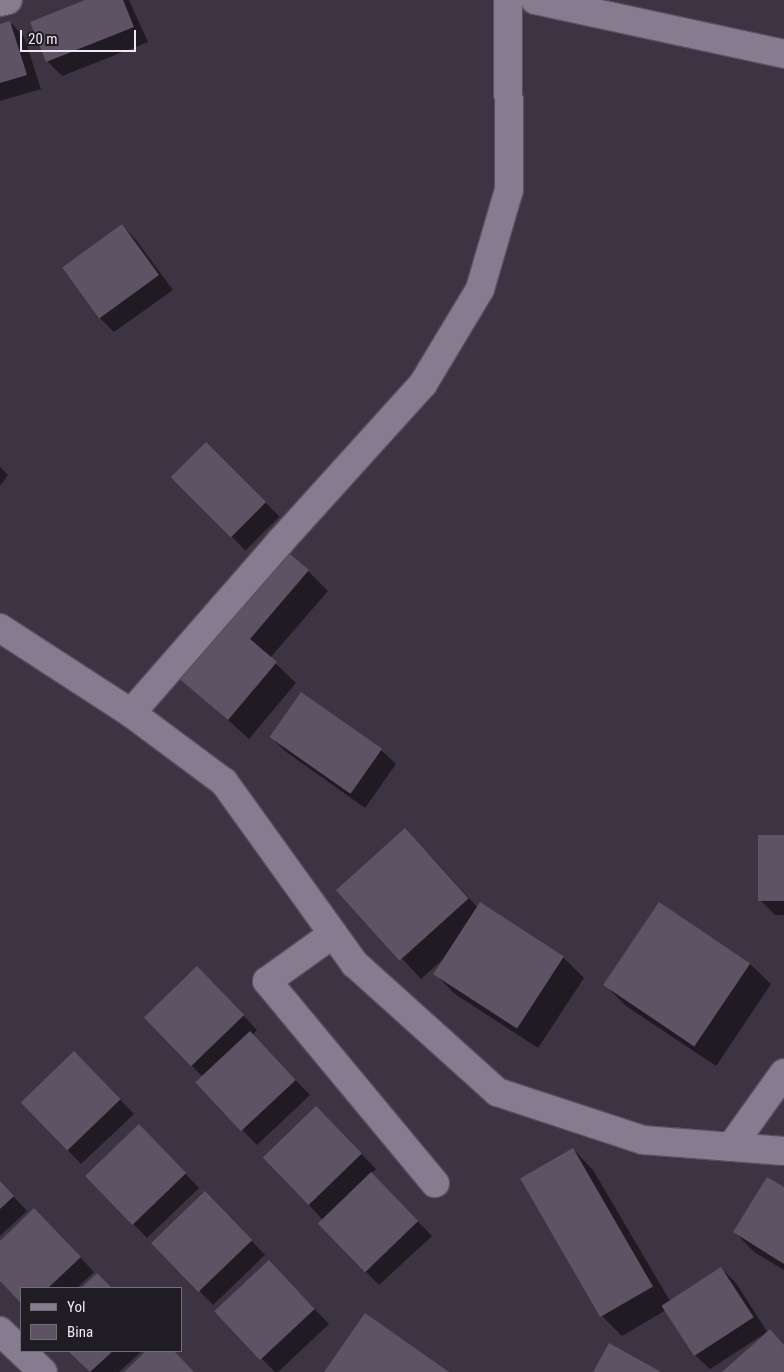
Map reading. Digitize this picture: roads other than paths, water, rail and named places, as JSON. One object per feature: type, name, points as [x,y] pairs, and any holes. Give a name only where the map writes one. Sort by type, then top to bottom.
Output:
[{"type":"street","points":[[0,2],[8,0]]},
{"type":"street","points":[[131,713],[281,540],[423,384],[480,289],[509,190],[508,0]]},
{"type":"street","points":[[535,0],[784,54]]},
{"type":"street","points":[[0,628],[131,713],[224,782],[355,964],[497,1092],[643,1140],[784,1151]]},
{"type":"street","points":[[333,934],[267,981],[435,1183]]},
{"type":"street","points":[[731,1147],[784,1073]]},
{"type":"street","points":[[0,1331],[20,1351]]},
{"type":"street","points":[[22,1352],[42,1372]]}]
